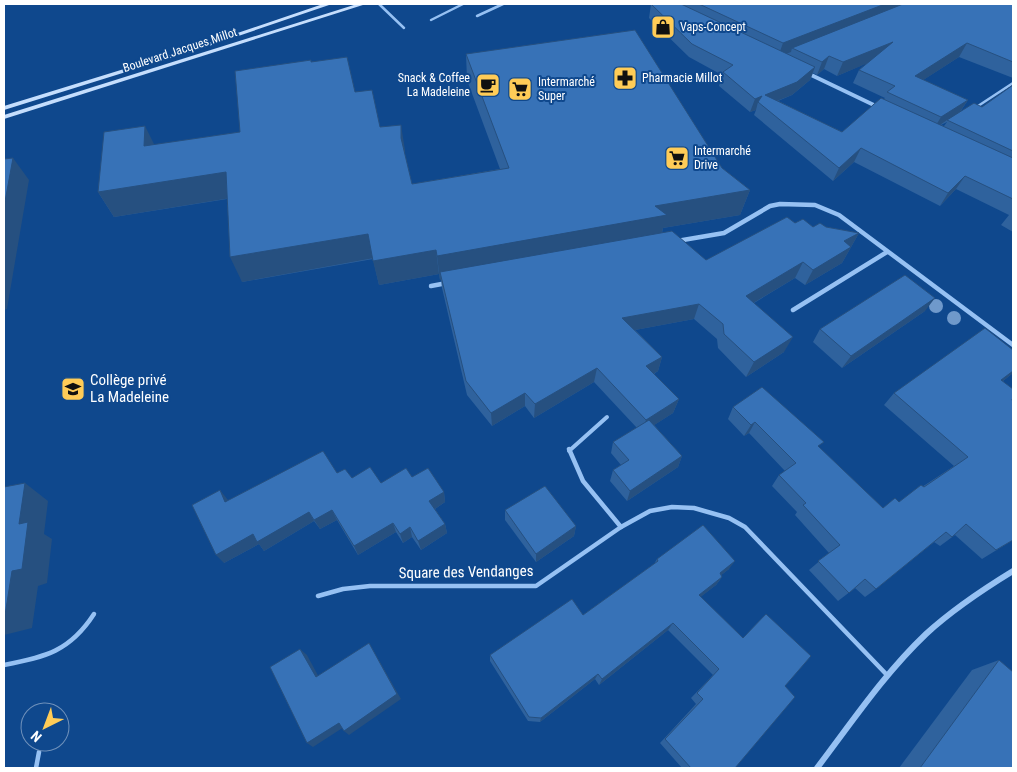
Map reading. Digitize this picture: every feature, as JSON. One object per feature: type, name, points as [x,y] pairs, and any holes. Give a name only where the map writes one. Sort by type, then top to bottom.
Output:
[{"type":"street","name":"Boulevard Jacques Millot","points":[[4,108],[204,46],[329,4]]},
{"type":"street","name":"Boulevard Jacques Millot","points":[[4,117],[363,4]]},
{"type":"street","points":[[798,69],[879,108]]},
{"type":"street","points":[[669,243],[724,232],[770,206],[796,203],[815,206],[839,215],[1013,345]]},
{"type":"street","points":[[793,310],[887,252]]},
{"type":"street","points":[[431,286],[450,282]]},
{"type":"street","points":[[817,768],[887,675],[916,643],[989,585],[1013,571]]},
{"type":"lane","points":[[379,4],[404,28]]},
{"type":"lane","points":[[431,20],[463,4]]},
{"type":"lane","points":[[477,16],[503,4]]},
{"type":"lane","points":[[967,113],[1013,84]]},
{"type":"lane","points":[[606,417],[569,449],[571,463],[578,474],[621,527]]},
{"type":"lane","name":"Square des Vendanges","points":[[318,596],[343,589],[370,586],[536,586],[621,527],[650,510],[672,507],[711,512],[745,527],[887,675]]},
{"type":"lane","points":[[4,665],[54,654],[78,637],[94,614]]},
{"type":"lane","points":[[36,768],[39,752]]},
{"type":"building","points":[[651,4],[681,4],[815,67],[797,82],[765,95],[842,132],[881,98],[1013,158],[1013,199],[965,176],[948,193],[861,148],[839,168],[758,102],[762,96],[755,99],[723,72],[733,65],[692,44]]},
{"type":"building","points":[[699,4],[885,4],[783,43]]},
{"type":"building","points":[[903,4],[1013,4],[1013,62],[967,43],[915,76],[968,100],[941,117],[887,92],[895,86],[859,70],[893,42],[843,62],[829,56],[822,62],[792,48]]},
{"type":"building","points":[[635,30],[722,168],[750,190],[655,206],[667,215],[437,256],[436,250],[373,261],[368,234],[230,257],[226,172],[98,192],[104,132],[145,126],[144,146],[240,132],[235,71],[347,57],[355,92],[372,90],[380,127],[401,125],[401,138],[412,184],[509,168],[466,54]]},
{"type":"building","points":[[1013,85],[1013,151],[947,120],[974,103],[982,107]]},
{"type":"building","points":[[13,158],[4,207],[4,159]]},
{"type":"building","points":[[787,217],[795,223],[803,219],[813,227],[820,223],[826,227],[859,233],[844,241],[851,247],[813,270],[803,262],[746,296],[793,337],[754,362],[724,334],[723,324],[699,304],[622,318],[662,357],[646,366],[679,399],[646,420],[597,368],[535,404],[525,393],[491,413],[466,381],[440,272],[672,231],[706,260]]},
{"type":"building","points":[[905,275],[935,298],[851,356],[820,329]]},
{"type":"building","points":[[985,328],[1013,350],[1013,371],[1001,380],[1013,389],[1013,540],[996,550],[966,524],[952,537],[946,532],[876,589],[865,579],[849,593],[818,561],[840,545],[803,505],[806,503],[779,475],[796,463],[755,422],[751,425],[733,407],[762,387],[824,442],[818,446],[883,508],[895,498],[899,502],[921,485],[924,487],[968,457],[894,393]]},
{"type":"building","points":[[649,420],[682,456],[630,491],[613,470],[629,460],[613,442]]},
{"type":"building","points":[[323,451],[337,473],[345,469],[352,478],[370,467],[381,483],[406,468],[412,477],[428,468],[444,492],[429,501],[445,524],[418,541],[410,527],[400,534],[393,523],[354,546],[332,510],[314,520],[309,512],[257,542],[253,534],[216,555],[192,505],[220,490],[225,502]]},
{"type":"building","points":[[25,483],[19,524],[28,522],[22,569],[12,571],[4,616],[4,487]]},
{"type":"building","points":[[545,486],[576,526],[536,554],[505,510]]},
{"type":"building","points":[[703,525],[735,561],[720,573],[722,577],[699,595],[743,638],[766,614],[811,656],[785,686],[795,697],[735,768],[691,768],[665,739],[703,699],[697,693],[719,669],[673,623],[602,679],[598,674],[541,718],[529,717],[490,655],[572,599],[583,615],[658,561],[657,559]]},
{"type":"building","points":[[369,643],[397,694],[344,731],[339,723],[307,743],[270,667],[300,649],[316,677]]},
{"type":"building","points":[[999,660],[1013,672],[1013,768],[920,768]]},
{"type":"place","name":"Vaps-Concept","points":[[663,27]]},
{"type":"place","name":"Pharmacie Millot","points":[[625,78]]},
{"type":"place","name":"Snack & Coffee La Madeleine","points":[[488,85]]},
{"type":"place","name":"Intermarché Super","points":[[520,89]]},
{"type":"place","name":"Intermarché Drive","points":[[677,158]]},
{"type":"place","name":"Collège privé La Madeleine","points":[[73,389]]}]
